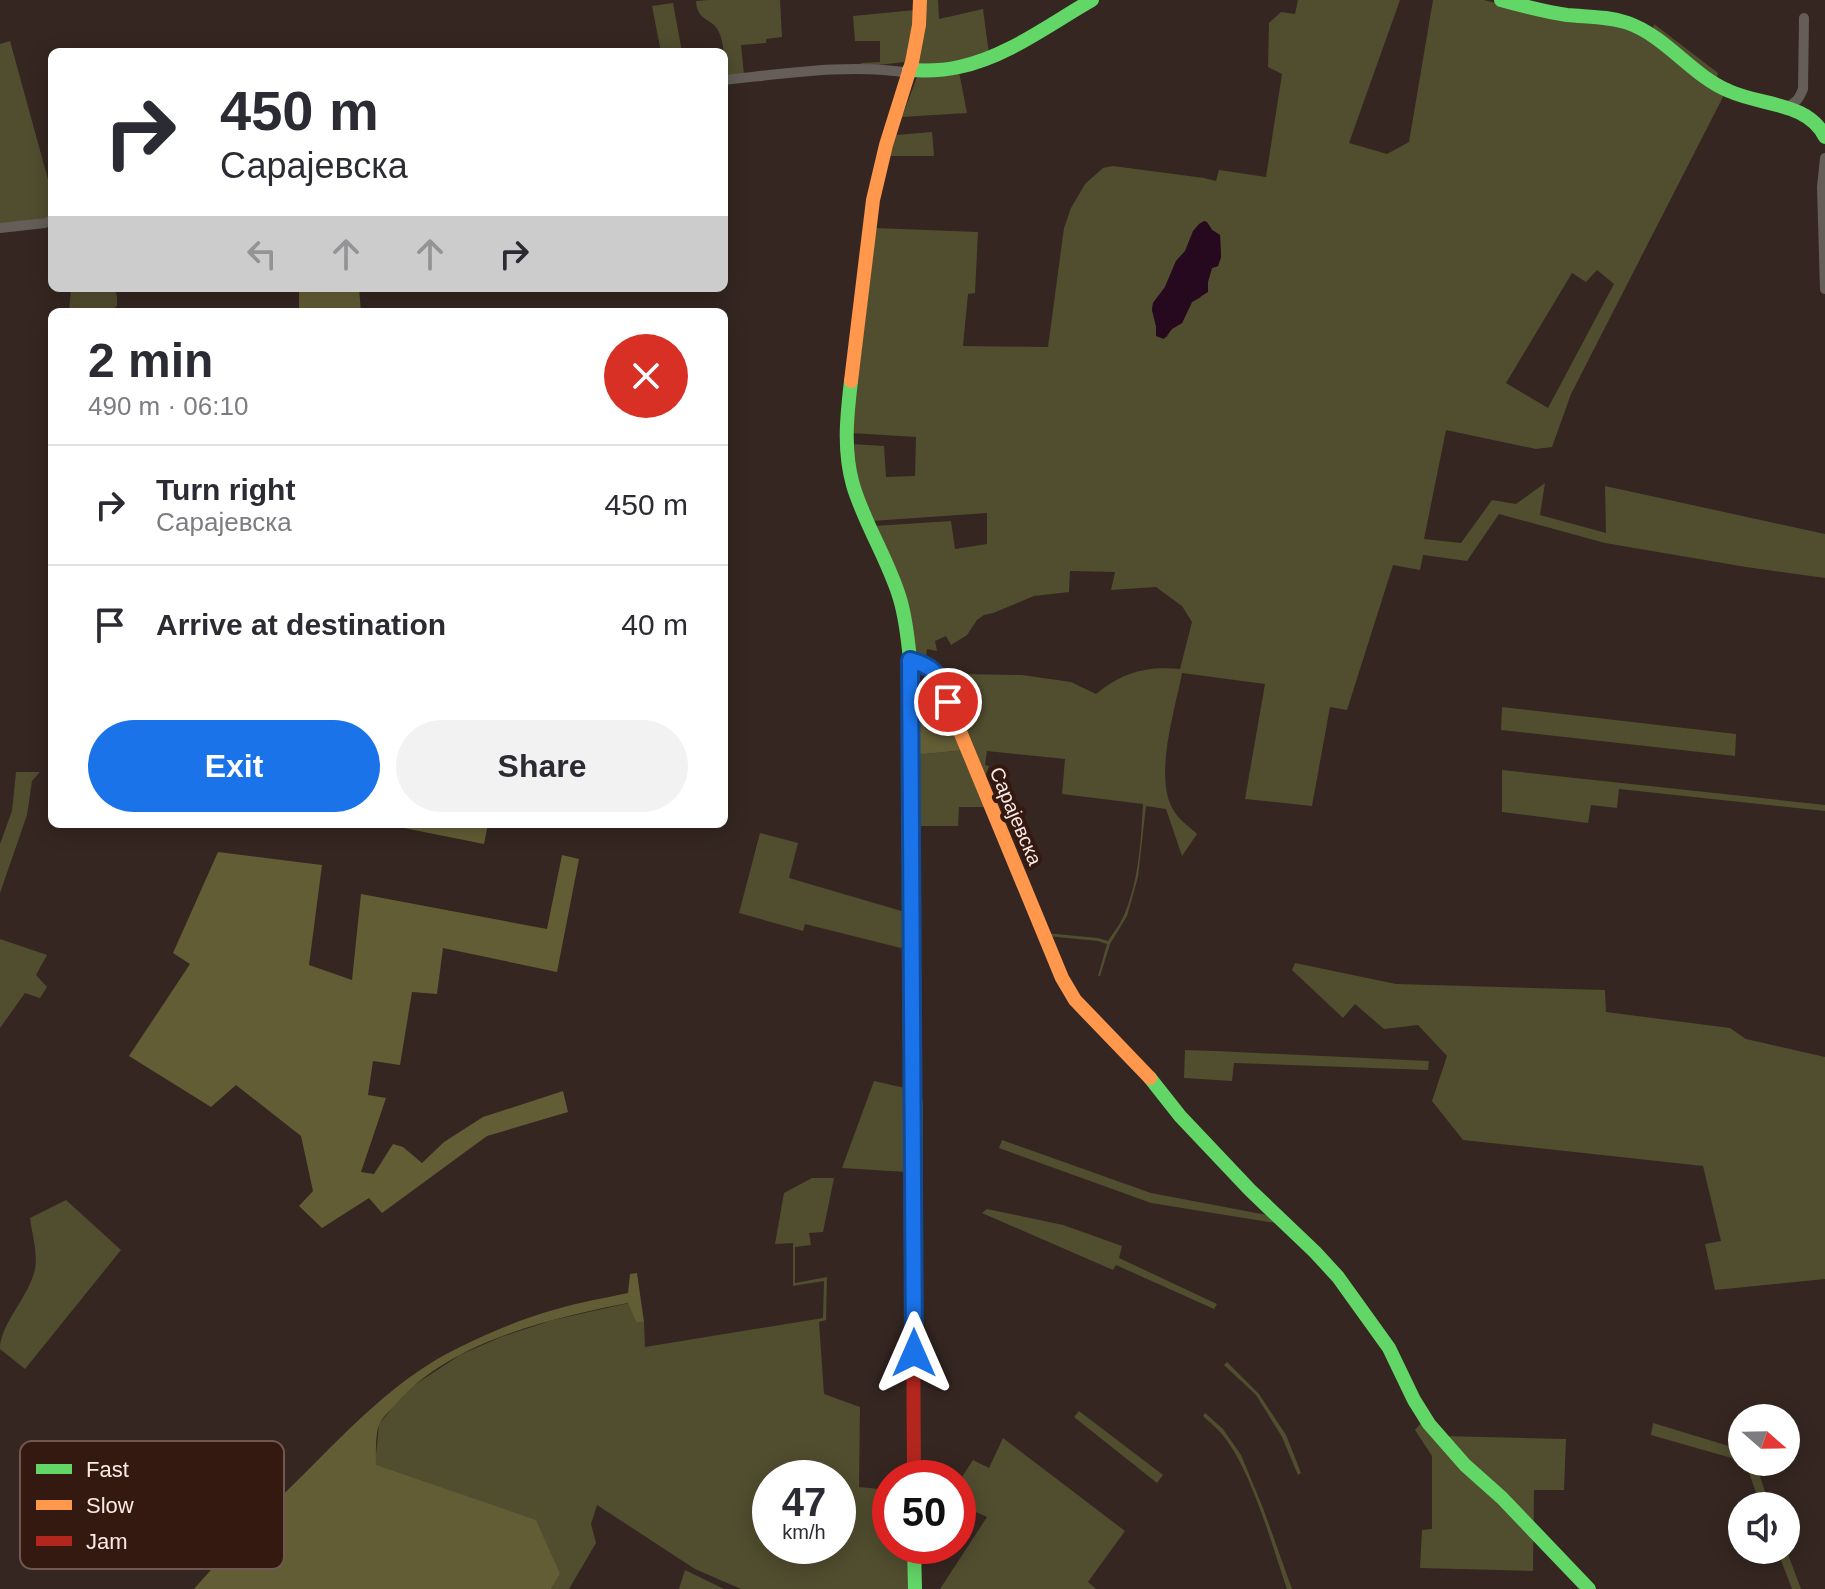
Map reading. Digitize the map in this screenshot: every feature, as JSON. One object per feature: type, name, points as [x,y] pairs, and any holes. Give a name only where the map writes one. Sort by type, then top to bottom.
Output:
[{"type":"street","points":[[914,1460],[910,660],[900,597],[853,486],[846,426],[873,200],[909,71],[919,25],[920,0]]},
{"type":"street","points":[[728,79],[813,71],[947,71],[970,65],[1023,41],[1092,0]]},
{"type":"street","points":[[1501,0],[1562,14],[1605,17],[1632,24],[1722,88],[1807,114],[1819,125],[1825,137]]},
{"type":"street","points":[[1786,107],[1800,99],[1803,89],[1804,18]]},
{"type":"street","points":[[1825,158],[1822,187],[1825,289]]},
{"type":"street","points":[[0,228],[48,222]]},
{"type":"street","name":"Сарајевска","points":[[910,660],[935,671],[1062,978],[1075,1000],[1143,1070],[1196,1133],[1338,1277],[1389,1348],[1429,1424],[1465,1465],[1589,1589]]},
{"type":"street","points":[[914,1564],[915,1589]]},
{"type":"shaded area","points":[[780,0],[782,37],[766,39],[766,43],[741,45],[744,75],[728,77],[728,48],[723,48],[716,27],[699,13],[696,1]]},
{"type":"shaded area","points":[[926,0],[938,0],[939,19],[983,9],[989,54],[973,60],[918,66]]},
{"type":"shaded area","points":[[1298,0],[1400,0],[1349,143],[1387,154],[1409,142],[1433,0],[1484,0],[1551,17],[1590,19],[1652,34],[1654,24],[1718,73],[1716,82],[1725,93],[1571,394],[1552,447],[1536,449],[1446,430],[1424,539],[1461,543],[1492,500],[1516,504],[1545,483],[1540,515],[1606,533],[1605,486],[1825,534],[1825,578],[1605,543],[1499,514],[1467,561],[1423,555],[1420,570],[1393,565],[1347,710],[1330,707],[1312,806],[1245,799],[1265,684],[1182,673],[1165,763],[1165,781],[1174,811],[1197,834],[1182,856],[1166,809],[1146,806],[1138,877],[1127,916],[1110,944],[1098,976],[1107,944],[1047,936],[1045,933],[1108,941],[1130,900],[1140,845],[1143,804],[1062,794],[1065,759],[987,751],[985,765],[989,766],[983,782],[945,686],[943,671],[1022,675],[1071,682],[1096,694],[1135,672],[1180,669],[1192,622],[1182,606],[1156,587],[1111,590],[1115,572],[1070,571],[1069,592],[1034,596],[984,615],[967,635],[951,645],[946,636],[935,641],[937,651],[927,649],[926,658],[914,653],[874,526],[951,521],[955,549],[987,544],[987,513],[872,521],[862,496],[851,444],[884,446],[886,477],[915,476],[916,437],[851,433],[876,228],[978,232],[975,293],[968,294],[963,346],[1048,347],[1064,228],[1085,184],[1103,168],[1113,166],[1216,181],[1219,170],[1266,177],[1282,74],[1268,67],[1269,23],[1281,12],[1295,14]],"holes":[[[1209,225],[1220,235],[1221,257],[1218,266],[1212,268],[1200,298],[1192,302],[1182,323],[1171,329],[1167,337],[1156,336],[1153,303],[1165,287],[1176,261]],[[1597,270],[1614,284],[1548,408],[1506,383],[1572,273],[1586,282]]]},
{"type":"shaded area","points":[[673,3],[681,48],[660,48],[652,6]]},
{"type":"shaded area","points":[[915,10],[905,62],[860,67],[861,63],[880,62],[880,41],[855,41],[853,16]]},
{"type":"shaded area","points":[[10,41],[48,179],[48,218],[0,224],[0,44]]},
{"type":"shaded area","points":[[959,72],[967,113],[902,117],[917,77]]},
{"type":"shaded area","points":[[932,132],[934,156],[890,156],[896,135]]},
{"type":"shaded area","points":[[1204,221],[1220,235],[1221,257],[1218,266],[1212,268],[1208,292],[1192,302],[1182,323],[1164,339],[1156,336],[1153,303],[1165,287],[1176,261],[1185,251],[1193,231]]},
{"type":"shaded area","points":[[71,292],[116,292],[117,296],[114,308],[69,308]]},
{"type":"shaded area","points":[[299,292],[359,292],[361,308],[299,308]]},
{"type":"shaded area","points":[[934,689],[940,691],[953,722],[927,712]]},
{"type":"shaded area","points":[[914,707],[953,722],[965,750],[914,755]]},
{"type":"shaded area","points":[[1502,707],[1736,734],[1735,756],[1501,730]]},
{"type":"shaded area","points":[[965,750],[987,807],[959,807],[958,826],[915,826],[914,755]]},
{"type":"shaded area","points":[[1502,770],[1825,805],[1825,811],[1619,789],[1617,808],[1591,805],[1588,823],[1502,812]]},
{"type":"shaded area","points":[[16,772],[40,772],[32,781],[27,815],[0,893],[0,844],[12,811]]},
{"type":"shaded area","points":[[404,828],[487,828],[484,844]]},
{"type":"shaded area","points":[[760,833],[798,843],[789,878],[905,912],[905,949],[805,924],[803,931],[739,913]]},
{"type":"shaded area","points":[[218,852],[322,865],[309,965],[352,980],[361,894],[547,929],[562,855],[579,859],[557,972],[443,948],[437,994],[412,992],[400,1065],[373,1061],[368,1095],[386,1098],[361,1172],[374,1174],[393,1144],[403,1147],[422,1163],[444,1142],[483,1117],[563,1091],[568,1112],[487,1136],[382,1213],[369,1198],[322,1228],[299,1206],[313,1191],[301,1136],[236,1085],[211,1107],[129,1056],[190,964],[173,953]]},
{"type":"shaded area","points":[[0,939],[47,955],[36,975],[47,987],[40,998],[25,993],[0,1028]]},
{"type":"shaded area","points":[[1295,963],[1396,984],[1605,990],[1606,1012],[1730,1028],[1746,1039],[1825,1057],[1825,1279],[1715,1290],[1705,1244],[1721,1241],[1703,1166],[1463,1140],[1432,1101],[1447,1056],[1418,1025],[1384,1029],[1355,1004],[1343,1018],[1292,970]]},
{"type":"shaded area","points":[[1185,1050],[1429,1061],[1428,1070],[1234,1063],[1232,1081],[1184,1078]]},
{"type":"shaded area","points":[[874,1081],[905,1088],[906,1172],[842,1168]]},
{"type":"shaded area","points":[[916,1099],[923,1101],[923,1209],[917,1207]]},
{"type":"shaded area","points":[[1002,1140],[1151,1193],[1272,1216],[1282,1224],[1151,1203],[999,1148]]},
{"type":"shaded area","points":[[812,1178],[834,1178],[823,1232],[809,1233],[811,1245],[795,1247],[795,1283],[827,1277],[826,1320],[819,1322],[824,1394],[860,1407],[859,1487],[872,1488],[872,1564],[909,1564],[909,1589],[741,1589],[695,1569],[597,1505],[591,1524],[596,1543],[569,1589],[551,1589],[560,1574],[375,1465],[379,1424],[407,1390],[460,1355],[501,1337],[553,1320],[629,1303],[636,1322],[644,1322],[645,1347],[823,1318],[824,1281],[793,1286],[793,1243],[775,1244],[784,1193]]},
{"type":"shaded area","points":[[66,1200],[121,1250],[25,1369],[0,1349],[5,1330],[35,1269],[30,1218]]},
{"type":"shaded area","points":[[987,1209],[1063,1225],[1122,1246],[1119,1258],[1217,1304],[1214,1309],[1116,1265],[1113,1270],[982,1213]]},
{"type":"shaded area","points":[[637,1273],[644,1322],[636,1322],[628,1303],[567,1316],[503,1336],[444,1364],[418,1382],[385,1415],[378,1427],[376,1465],[536,1520],[560,1574],[551,1589],[194,1589],[212,1569],[284,1569],[284,1494],[340,1438],[416,1372],[460,1347],[520,1321],[628,1293],[630,1274]]},
{"type":"shaded area","points":[[1227,1362],[1259,1394],[1286,1435],[1301,1473],[1298,1475],[1282,1437],[1256,1395],[1224,1365]]},
{"type":"shaded area","points":[[1079,1411],[1163,1475],[1157,1483],[1074,1417]]},
{"type":"shaded area","points":[[1205,1413],[1223,1429],[1241,1455],[1292,1589],[1287,1589],[1260,1508],[1242,1467],[1221,1433],[1203,1416]]},
{"type":"shaded area","points":[[1426,1417],[1442,1436],[1566,1439],[1564,1490],[1534,1490],[1533,1571],[1420,1568],[1422,1530],[1432,1529],[1432,1456],[1415,1430]]},
{"type":"shaded area","points":[[1653,1423],[1728,1446],[1728,1457],[1651,1435]]},
{"type":"shaded area","points":[[1003,1438],[1125,1531],[1088,1582],[1096,1589],[940,1589],[956,1564],[976,1564],[976,1534],[987,1517],[976,1512],[976,1462],[989,1468]]},
{"type":"shaded area","points":[[1750,1476],[1760,1476],[1765,1492],[1756,1492]]},
{"type":"shaded area","points":[[1782,1564],[1792,1564],[1801,1589],[1792,1589]]},
{"type":"shaded area","points":[[685,1570],[724,1589],[679,1589]]},
{"type":"traffic: fast","points":[[909,70],[953,68],[994,56],[1092,0]]},
{"type":"traffic: fast","points":[[1501,0],[1559,14],[1628,23],[1655,37],[1715,84],[1742,96],[1796,111],[1807,117],[1825,137]]},
{"type":"traffic: fast","points":[[851,381],[847,433],[850,472],[858,499],[900,599],[910,660],[912,1132]]},
{"type":"traffic: fast","points":[[1150,1078],[1180,1116],[1338,1277],[1389,1348],[1429,1424],[1465,1465],[1502,1498],[1589,1589]]},
{"type":"traffic: fast","points":[[914,1564],[915,1589]]},
{"type":"traffic: slow","points":[[851,381],[873,200],[886,145],[912,62],[920,0]]},
{"type":"traffic: slow","points":[[910,660],[935,671],[1062,978],[1075,1000],[1150,1078]]},
{"type":"traffic: jam","points":[[912,1132],[914,1460]]},
{"type":"route","points":[[914,1353],[910,660],[935,671],[948,702]]}]
